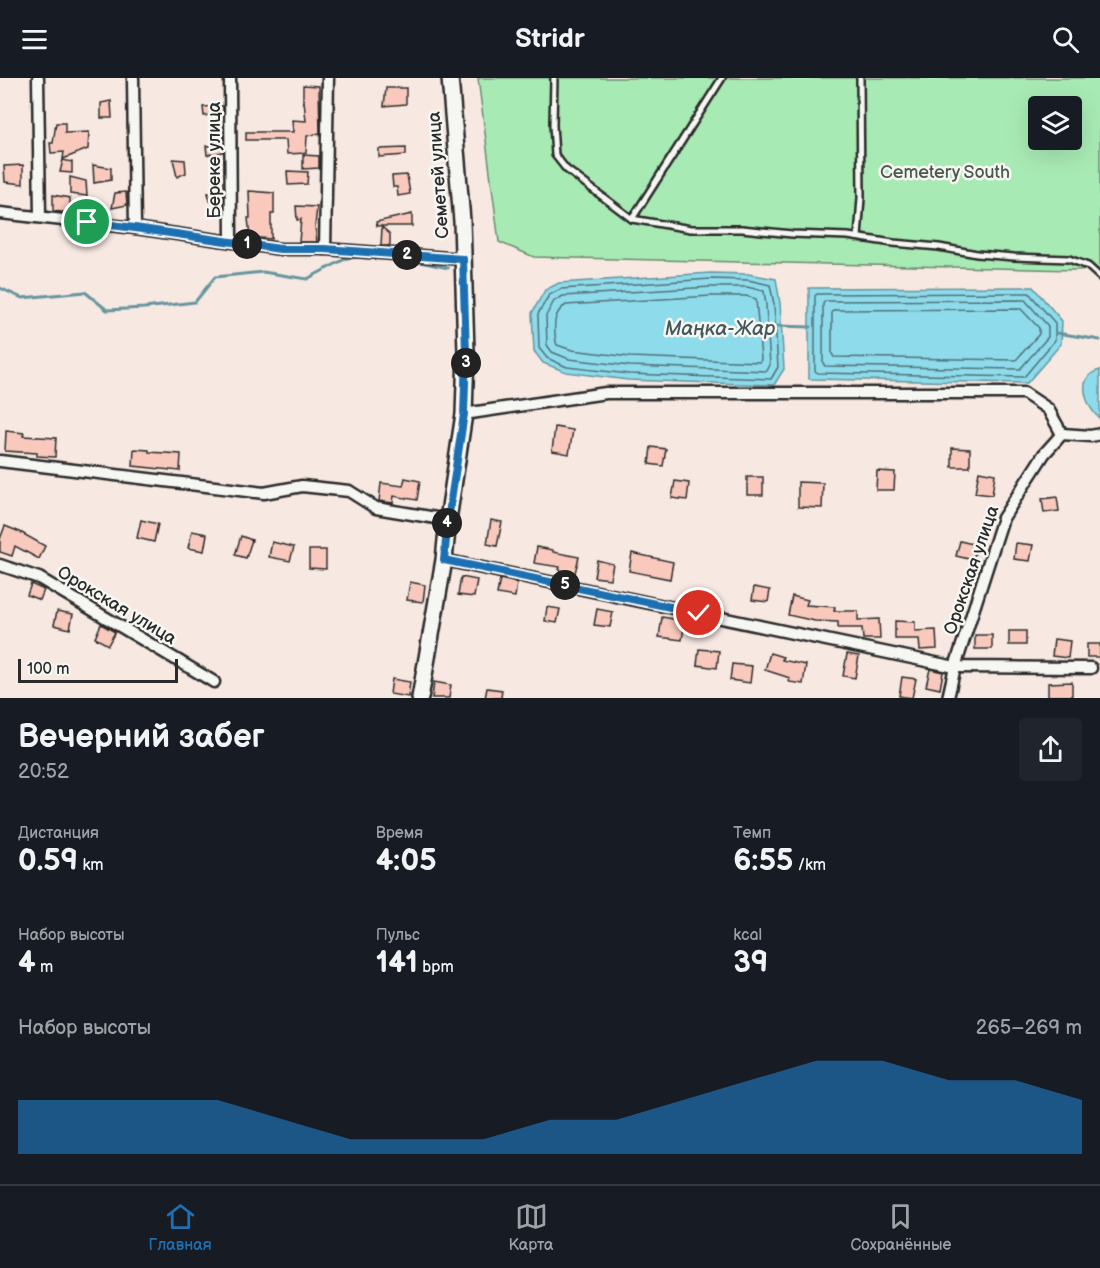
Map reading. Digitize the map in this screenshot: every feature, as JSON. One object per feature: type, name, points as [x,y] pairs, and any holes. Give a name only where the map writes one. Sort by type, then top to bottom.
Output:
[{"type":"street","points":[[38,78],[40,217]]},
{"type":"street","points":[[133,78],[135,228]]},
{"type":"street","name":"Береке улица","points":[[230,78],[231,241]]},
{"type":"street","points":[[325,249],[328,78]]},
{"type":"street","name":"Семетей улица","points":[[420,698],[444,560],[464,414],[466,352],[462,221],[450,78]]},
{"type":"street","points":[[0,213],[135,228],[280,249],[325,249],[463,259]]},
{"type":"street","points":[[464,414],[606,393],[1024,393],[1048,409],[1062,434],[1091,436],[1100,434]]},
{"type":"street","name":"Орокская улица","points":[[948,698],[955,667],[1003,518],[1044,454],[1062,434]]},
{"type":"street","points":[[0,461],[264,493],[302,486],[349,490],[376,508],[448,520]]},
{"type":"street","points":[[444,560],[955,667],[1091,668]]},
{"type":"street","name":"Орокская улица","points":[[0,565],[39,578],[214,682]]},
{"type":"lane","points":[[554,78],[555,154],[566,169],[632,219],[691,229],[742,229],[858,237],[976,254],[1069,259],[1088,266],[1100,277]]},
{"type":"lane","points":[[632,219],[722,78]]},
{"type":"lane","points":[[858,237],[861,198],[860,78]]},
{"type":"green space","name":"Cemetery South","points":[[478,78],[1100,78],[1100,269],[534,257],[499,242]]},
{"type":"water","name":"Маңка-Жар","points":[[711,273],[748,274],[776,279],[780,303],[784,369],[774,385],[628,380],[566,372],[543,363],[534,351],[532,313],[545,290],[559,283]]},
{"type":"water","name":"Маңка-Жар","points":[[1033,287],[1062,321],[1061,344],[1027,383],[809,379],[809,288]]},
{"type":"water","points":[[1100,370],[1100,419],[1090,407],[1085,385],[1092,374]]},
{"type":"building","points":[[303,85],[319,86],[320,133],[307,136],[306,153],[287,154],[286,140],[246,140],[246,132],[293,132],[292,120],[306,121]]},
{"type":"building","points":[[386,88],[406,88],[406,104],[384,106]]},
{"type":"building","points":[[111,101],[112,118],[101,118],[101,103]]},
{"type":"building","points":[[223,106],[223,113],[204,116],[203,107]]},
{"type":"building","points":[[56,123],[65,123],[65,133],[89,132],[88,149],[63,159],[64,152],[51,153],[50,143],[53,143]]},
{"type":"building","points":[[223,145],[223,152],[207,155],[206,146]]},
{"type":"building","points":[[406,148],[406,155],[379,157],[379,149]]},
{"type":"building","points":[[303,155],[319,156],[319,168],[303,169]]},
{"type":"building","points":[[173,159],[185,160],[186,173],[177,177]]},
{"type":"building","points":[[63,160],[72,162],[72,173],[60,172]]},
{"type":"building","points":[[23,165],[23,184],[5,182],[4,166]]},
{"type":"building","points":[[93,165],[111,168],[111,180],[94,183]]},
{"type":"building","points":[[287,171],[308,172],[307,184],[288,185]]},
{"type":"building","points":[[407,175],[410,194],[398,196],[397,187],[393,187],[392,176]]},
{"type":"building","points":[[70,177],[86,181],[87,196],[70,194]]},
{"type":"building","points":[[249,191],[274,193],[271,239],[250,237]]},
{"type":"building","points":[[126,192],[127,205],[112,208],[115,193]]},
{"type":"building","points":[[223,192],[223,199],[210,201],[208,193]]},
{"type":"building","points":[[53,195],[70,198],[70,213],[53,211]]},
{"type":"building","points":[[296,206],[317,207],[315,226],[317,242],[299,242],[301,219],[297,220]]},
{"type":"building","points":[[412,214],[412,226],[377,226],[376,222]]},
{"type":"building","points":[[382,227],[390,234],[390,245],[381,246]]},
{"type":"building","points":[[555,427],[573,430],[569,454],[552,451]]},
{"type":"building","points":[[6,431],[24,433],[23,436],[56,438],[55,457],[37,456],[37,453],[5,451]]},
{"type":"building","points":[[651,447],[666,449],[663,466],[649,464]]},
{"type":"building","points":[[952,448],[970,449],[970,467],[952,467]]},
{"type":"building","points":[[134,449],[181,454],[180,471],[133,466]]},
{"type":"building","points":[[877,471],[895,472],[894,490],[876,490]]},
{"type":"building","points":[[979,471],[995,474],[992,495],[975,493]]},
{"type":"building","points":[[747,477],[763,477],[763,495],[747,495]]},
{"type":"building","points":[[405,478],[420,481],[417,500],[394,496],[393,503],[379,501],[381,483],[403,486]]},
{"type":"building","points":[[675,481],[689,483],[687,500],[672,498]]},
{"type":"building","points":[[798,482],[823,483],[822,508],[798,507]]},
{"type":"building","points":[[1057,497],[1059,511],[1044,513],[1042,499]]},
{"type":"building","points":[[141,520],[158,524],[154,542],[137,538]]},
{"type":"building","points":[[491,520],[502,522],[497,546],[487,544]]},
{"type":"building","points":[[5,526],[45,546],[39,559],[15,546],[12,556],[0,552],[0,539]]},
{"type":"building","points":[[192,531],[207,534],[204,551],[188,548]]},
{"type":"building","points":[[241,536],[252,540],[246,558],[235,555]]},
{"type":"building","points":[[960,541],[977,545],[973,560],[956,556]]},
{"type":"building","points":[[272,542],[294,547],[290,561],[269,557]]},
{"type":"building","points":[[1016,543],[1033,545],[1030,561],[1014,559]]},
{"type":"building","points":[[537,547],[579,557],[575,573],[559,570],[560,567],[534,563]]},
{"type":"building","points":[[309,550],[326,550],[326,569],[309,568]]},
{"type":"building","points":[[632,553],[673,562],[670,579],[629,571]]},
{"type":"building","points":[[597,560],[613,564],[610,579],[594,577]]},
{"type":"building","points":[[461,577],[477,580],[474,597],[458,595]]},
{"type":"building","points":[[500,579],[517,583],[515,597],[497,594]]},
{"type":"building","points":[[410,582],[425,585],[423,602],[407,600]]},
{"type":"building","points":[[31,584],[44,590],[40,600],[27,595]]},
{"type":"building","points":[[754,587],[770,590],[768,602],[752,600]]},
{"type":"building","points":[[792,596],[808,600],[806,605],[835,607],[834,611],[858,611],[858,620],[879,619],[880,639],[863,639],[862,628],[838,628],[838,622],[815,621],[788,615]]},
{"type":"building","points":[[547,607],[560,609],[557,623],[545,621]]},
{"type":"building","points":[[597,609],[613,612],[610,627],[594,625]]},
{"type":"building","points":[[57,611],[73,614],[70,629],[54,625]]},
{"type":"building","points":[[662,617],[685,621],[682,640],[659,637]]},
{"type":"building","points":[[895,621],[915,622],[915,631],[936,630],[937,649],[920,650],[919,639],[895,639]]},
{"type":"building","points":[[101,624],[115,632],[108,645],[95,638]]},
{"type":"building","points":[[1009,631],[1026,631],[1026,645],[1009,645]]},
{"type":"building","points":[[975,635],[992,635],[992,649],[975,649]]},
{"type":"building","points":[[1054,639],[1070,641],[1068,658],[1052,656]]},
{"type":"building","points":[[1087,644],[1100,644],[1100,657],[1087,657]]},
{"type":"building","points":[[699,649],[719,651],[717,668],[697,665]]},
{"type":"building","points":[[770,653],[783,657],[782,660],[806,665],[803,684],[789,682],[790,678],[765,670]]},
{"type":"building","points":[[847,654],[859,656],[855,678],[843,676]]},
{"type":"building","points":[[732,664],[752,666],[750,683],[730,680]]},
{"type":"building","points":[[930,669],[943,672],[940,689],[926,686]]},
{"type":"building","points":[[902,677],[916,679],[912,698],[899,696]]},
{"type":"building","points":[[392,679],[410,682],[408,697],[390,694]]},
{"type":"building","points":[[434,682],[451,685],[449,698],[432,698]]},
{"type":"building","points":[[1072,682],[1072,696],[1048,696],[1048,683]]},
{"type":"building","points":[[487,688],[502,690],[501,698],[485,698]]},
{"type":"waterway","points":[[0,288],[22,298],[85,292],[107,310],[144,308],[195,302],[215,277],[263,272],[307,279],[347,258],[366,257]]},
{"type":"waterway","points":[[411,260],[448,268]]},
{"type":"waterway","points":[[778,326],[811,327]]},
{"type":"waterway","points":[[1057,333],[1100,340]]},
{"type":"route","points":[[87,222],[280,249],[325,249],[463,259],[466,352],[464,414],[444,560],[699,613]]}]
